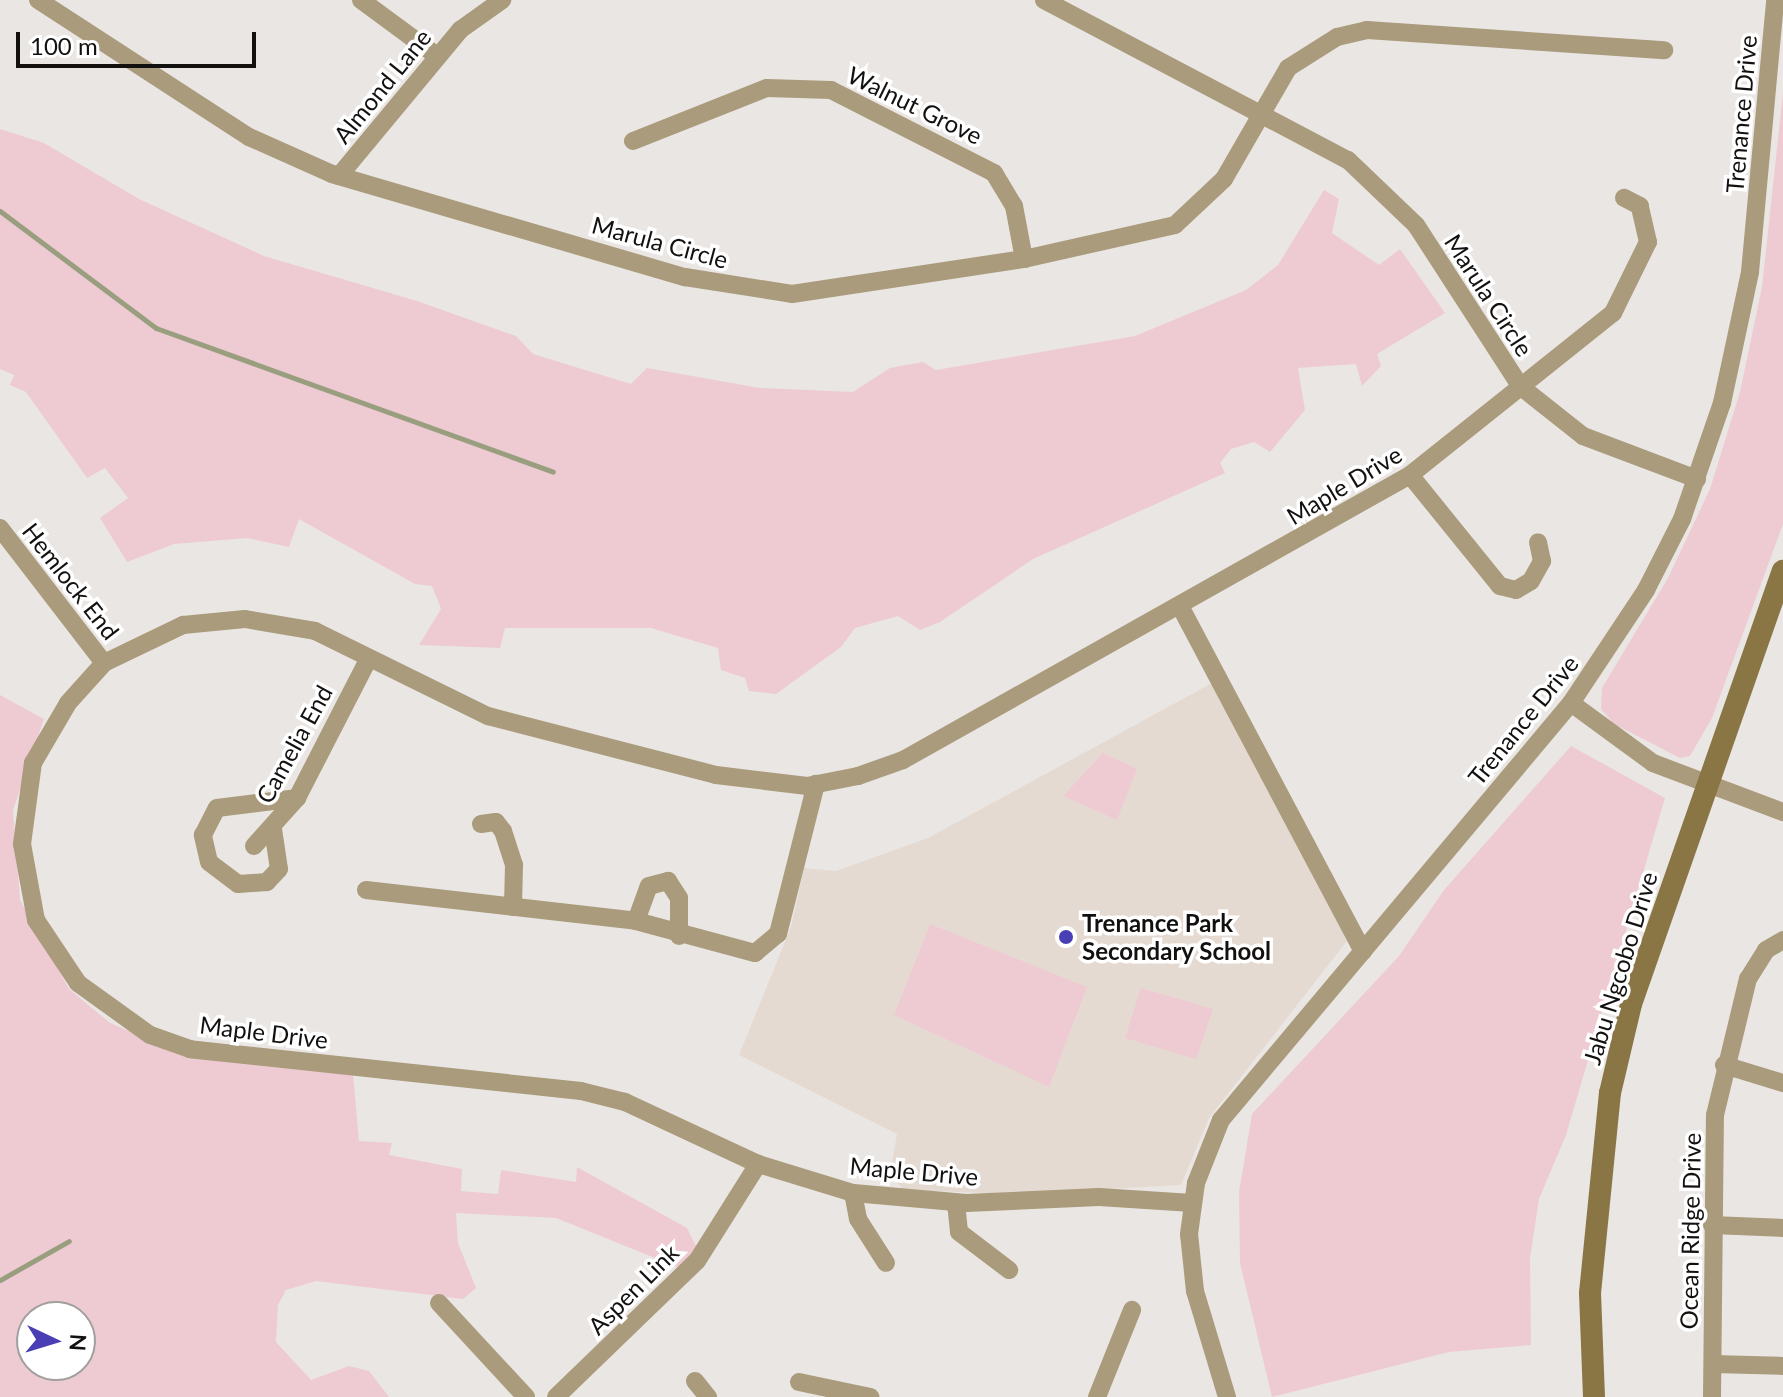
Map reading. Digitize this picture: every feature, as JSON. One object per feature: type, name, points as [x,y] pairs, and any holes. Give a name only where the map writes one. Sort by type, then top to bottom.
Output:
[{"type":"main road","name":"Jabu Ngcobo Drive","points":[[1594,1397],[1590,1293],[1610,1093],[1631,1004],[1783,571]]},
{"type":"street","name":"Marula Circle","points":[[38,0],[249,137],[339,176],[685,277],[757,290],[834,292],[1024,259],[1149,232],[1194,214],[1224,179],[1259,109]]},
{"type":"street","points":[[361,0],[437,56]]},
{"type":"street","name":"Almond Lane","points":[[339,176],[437,56],[502,0]]},
{"type":"street","name":"Marula Circle","points":[[1044,0],[1259,109],[1380,184],[1416,225],[1520,386],[1583,436],[1697,479]]},
{"type":"street","name":"Trenance Drive","points":[[1227,1397],[1195,1291],[1192,1203],[1221,1120],[1571,703],[1646,590],[1697,479],[1750,272],[1775,0]]},
{"type":"street","points":[[1259,109],[1288,68],[1337,37],[1367,30],[1664,50]]},
{"type":"street","name":"Walnut Grove","points":[[633,141],[767,88],[831,90],[994,173],[1014,206],[1024,259]]},
{"type":"street","name":"Maple Drive","points":[[1192,1203],[956,1203],[853,1193],[758,1164],[596,1095],[190,1049],[114,1012],[78,983],[36,920],[22,844],[33,763],[68,703],[104,663],[183,625],[245,619],[315,631],[368,660],[488,716],[716,775],[816,784],[903,760],[1410,475],[1613,313],[1638,275],[1648,229],[1640,206],[1624,198]]},
{"type":"street","points":[[1410,475],[1500,586],[1516,590],[1531,581],[1542,561],[1538,542]]},
{"type":"street","name":"Hemlock End","points":[[0,528],[104,663]]},
{"type":"street","points":[[1180,606],[1363,952]]},
{"type":"street","name":"Camelia End","points":[[254,846],[273,829],[297,798],[368,660]]},
{"type":"street","points":[[1571,703],[1610,737],[1705,787],[1783,812]]},
{"type":"street","points":[[366,890],[636,921],[729,952],[769,946],[784,917],[816,784]]},
{"type":"street","points":[[273,829],[279,869],[267,882],[238,884],[209,862],[203,835],[217,808],[297,798]]},
{"type":"street","points":[[481,824],[496,822],[503,831],[514,865],[513,907]]},
{"type":"street","points":[[636,921],[649,886],[668,881],[679,898],[679,936]]},
{"type":"street","name":"Ocean Ridge Drive","points":[[1712,1397],[1712,1151],[1724,1065],[1753,968],[1783,940]]},
{"type":"street","points":[[1724,1065],[1783,1083]]},
{"type":"street","name":"Aspen Link","points":[[556,1397],[697,1261],[758,1164]]},
{"type":"street","points":[[853,1193],[858,1219],[886,1263]]},
{"type":"street","points":[[956,1203],[959,1232],[1009,1270]]},
{"type":"street","points":[[1712,1225],[1783,1228]]},
{"type":"street","points":[[439,1303],[526,1397]]},
{"type":"street","points":[[1097,1397],[1132,1310]]},
{"type":"street","points":[[1713,1364],[1783,1366]]},
{"type":"street","points":[[695,1381],[708,1397]]},
{"type":"street","points":[[799,1382],[870,1397]]},
{"type":"shaded area","points":[[1783,93],[1783,524],[1712,718],[1690,756],[1680,758],[1614,724],[1601,709],[1602,688],[1668,578],[1710,489],[1740,392],[1762,287]]},
{"type":"shaded area","points":[[0,129],[44,143],[139,199],[264,256],[417,301],[516,336],[533,354],[631,384],[647,368],[760,388],[853,392],[890,368],[923,362],[936,370],[1135,336],[1246,290],[1278,265],[1324,190],[1339,199],[1332,233],[1379,265],[1400,249],[1445,313],[1377,354],[1381,366],[1362,386],[1356,364],[1298,368],[1305,410],[1270,452],[1254,442],[1231,449],[1220,463],[1225,473],[1033,559],[940,622],[920,630],[898,616],[855,628],[841,647],[776,694],[749,691],[745,678],[721,670],[718,648],[651,628],[505,628],[500,648],[419,645],[441,609],[432,586],[415,584],[299,519],[289,547],[247,538],[174,544],[127,562],[100,518],[128,498],[105,468],[87,478],[26,392],[10,385],[14,375],[0,369]]},
{"type":"shaded area","name":"Trenance Park Secondary School","points":[[1212,683],[1347,941],[1209,1118],[1181,1185],[1017,1194],[903,1190],[890,1174],[897,1134],[739,1055],[791,927],[804,868],[836,871],[928,838]]},
{"type":"shaded area","points":[[0,695],[44,719],[13,810],[20,900],[69,989],[110,1023],[194,1058],[353,1074],[359,1141],[392,1143],[389,1155],[462,1169],[461,1191],[498,1194],[501,1170],[576,1182],[577,1167],[687,1228],[698,1250],[680,1268],[556,1218],[456,1213],[458,1243],[476,1288],[463,1299],[316,1281],[286,1290],[278,1305],[276,1342],[311,1380],[349,1366],[369,1371],[389,1397],[0,1397]]},
{"type":"shaded area","points":[[1571,746],[1665,798],[1566,1135],[1539,1199],[1530,1258],[1531,1345],[1449,1352],[1272,1397],[1240,1263],[1239,1192],[1252,1114],[1399,956],[1444,890]]},
{"type":"shaded area","points":[[1103,753],[1137,769],[1117,820],[1063,796]]},
{"type":"shaded area","points":[[930,924],[1087,987],[1049,1087],[894,1015]]},
{"type":"shaded area","points":[[1141,988],[1213,1009],[1196,1059],[1125,1038]]},
{"type":"waterway","points":[[0,211],[156,328],[553,472]]},
{"type":"waterway","points":[[0,1280],[69,1241]]},
{"type":"place","name":"Trenance Park Secondary School","points":[[1066,937]]}]
